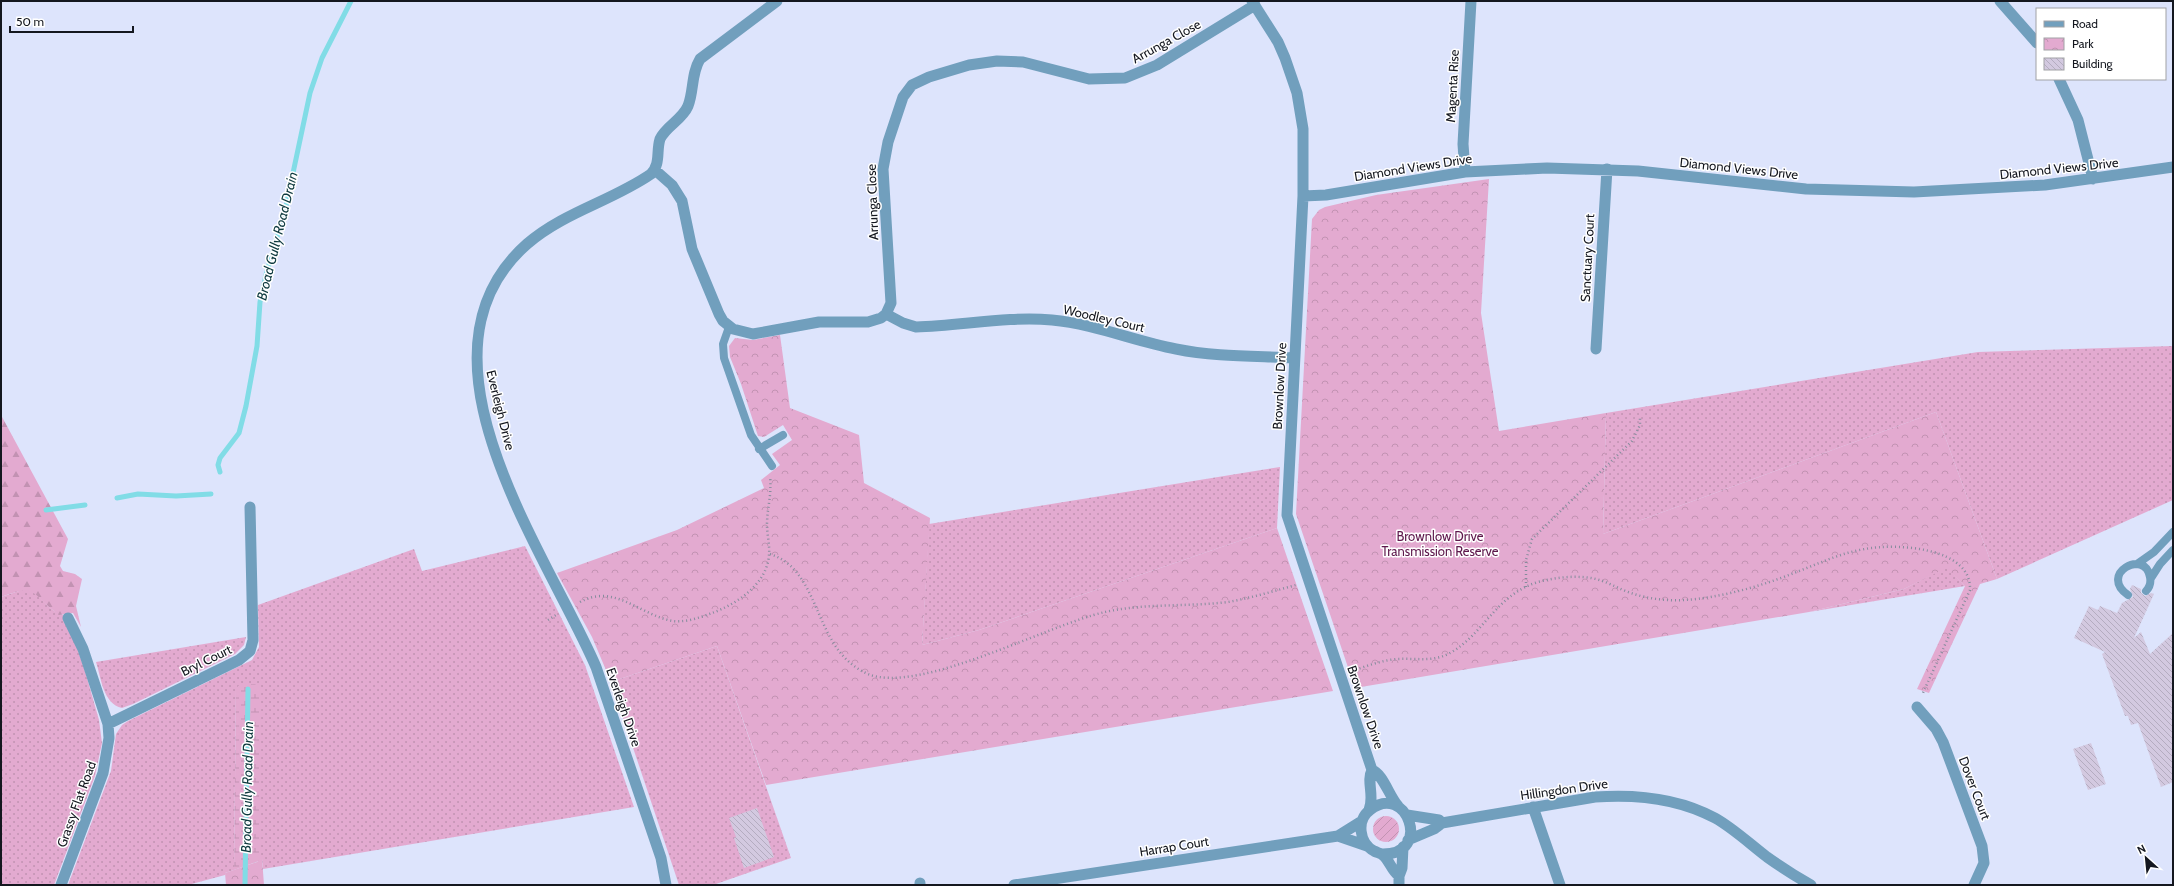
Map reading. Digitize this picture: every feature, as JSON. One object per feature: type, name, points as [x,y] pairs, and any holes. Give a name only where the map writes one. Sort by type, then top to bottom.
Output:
[{"type":"street","points":[[777,1],[700,59],[694,72],[688,106],[681,117],[667,130],[660,140],[655,170],[672,185],[682,201],[692,249],[719,314],[729,327],[738,332],[753,334],[819,322],[868,322],[881,318],[886,314]]},
{"type":"street","name":"Magenta Rise","points":[[1465,172],[1463,144],[1471,1]]},
{"type":"street","points":[[2000,1],[2036,42]]},
{"type":"street","name":"Brownlow Drive","points":[[1254,3],[1278,42],[1297,93],[1304,129],[1303,196],[1286,506],[1289,526],[1372,770],[1370,779],[1372,798],[1369,810]]},
{"type":"street","name":"Arrunga Close","points":[[886,314],[891,304],[883,169],[888,142],[903,97],[912,85],[929,77],[969,65],[997,61],[1023,62],[1089,79],[1125,78],[1157,65],[1254,3]]},
{"type":"street","points":[[2059,80],[2078,120],[2093,179]]},
{"type":"street","name":"Diamond Views Drive","points":[[1303,196],[1465,172],[1547,168],[1607,169],[1806,189],[1874,192],[1997,189],[2093,179],[2173,167]]},
{"type":"street","name":"Sanctuary Court","points":[[1596,349],[1607,169]]},
{"type":"street","name":"Everleigh Drive","points":[[655,170],[634,184],[558,222],[526,245],[508,265],[495,284],[480,325],[476,355],[476,372],[491,436],[528,534],[590,653],[605,693],[661,858],[666,885]]},
{"type":"street","name":"Woodley Court","points":[[886,314],[903,323],[916,327],[1014,320],[1053,320],[1086,326],[1183,350],[1294,358]]},
{"type":"street","name":"Bryl Court","points":[[108,724],[239,660],[250,650],[253,640],[250,507]]},
{"type":"street","name":"Grassy Flat Road","points":[[61,885],[104,773],[108,749],[108,724],[83,649],[68,618]]},
{"type":"street","name":"Dover Court","points":[[1917,707],[1936,729],[1943,742],[1982,846],[1984,863],[1974,885]]},
{"type":"street","name":"Brownlow Drive","points":[[1372,770],[1381,775],[1390,797],[1398,806]]},
{"type":"street","name":"Hillingdon Drive","points":[[1406,844],[1442,823],[1595,797],[1621,795],[1669,801],[1715,818],[1769,858],[1810,885]]},
{"type":"street","points":[[1399,880],[1406,844],[1411,828],[1407,815],[1398,806],[1382,804],[1369,810],[1362,821],[1362,838],[1367,846],[1382,854],[1390,854],[1406,844]]},
{"type":"street","points":[[1533,807],[1560,885]]},
{"type":"street","name":"Hillingdon Drive","points":[[1407,815],[1439,820],[1442,823]]},
{"type":"street","name":"Harrap Court","points":[[1014,885],[1338,836],[1362,821]]},
{"type":"street","name":"Harrap Court","points":[[1338,836],[1367,846]]},
{"type":"street","points":[[1382,854],[1399,880]]},
{"type":"lane","points":[[729,327],[723,344],[724,358],[747,426],[759,449],[772,466]]},
{"type":"lane","points":[[759,449],[783,435]]},
{"type":"lane","points":[[2128,595],[2120,588],[2118,578],[2122,569],[2132,564],[2137,564],[2151,555],[2173,532]]},
{"type":"lane","points":[[2146,591],[2151,578],[2160,564],[2173,550]]},
{"type":"lane","points":[[2137,564],[2146,569],[2151,578]]},
{"type":"path","points":[[1526,586],[1526,560],[1532,539],[1632,441],[1640,425],[1640,418]]},
{"type":"path","points":[[548,620],[592,597],[610,595],[669,621],[680,622],[706,615],[728,605],[750,590],[765,572],[770,554],[767,524],[771,499],[770,475],[772,466]]},
{"type":"path","points":[[1340,675],[1387,660],[1433,659],[1449,654],[1464,642],[1503,602],[1526,586],[1554,578],[1583,577],[1610,584],[1643,597],[1685,600],[1742,589],[1778,579],[1846,553],[1884,547],[1932,552],[1957,563],[1968,576],[1970,590],[1917,707]]},
{"type":"path","points":[[770,554],[787,561],[801,577],[830,639],[855,666],[868,674],[883,678],[900,678],[920,675],[970,660],[1051,629],[1104,612],[1145,607],[1229,602],[1308,581]]},
{"type":"green space","name":"Brownlow Drive Transmission Reserve","points":[[1489,179],[1481,313],[1499,431],[1606,413],[1603,534],[1936,412],[1997,579],[1980,584],[1929,693],[1917,689],[1965,586],[1946,568],[1904,589],[1809,612],[1355,688],[1296,514],[1312,219],[1319,210],[1325,207],[1376,195]]},
{"type":"green space","points":[[780,335],[790,408],[859,435],[864,483],[930,518],[922,645],[979,630],[1277,528],[1333,691],[766,785],[717,646],[611,682],[592,637],[557,573],[677,530],[764,488],[761,480],[780,465],[772,454],[792,440],[783,425],[764,437],[758,436],[741,384],[730,357],[729,346],[735,338],[753,340]]},
{"type":"green space","points":[[2173,346],[2173,500],[1997,579],[1936,412],[1603,534],[1606,413],[1978,352]]},
{"type":"green space","points":[[1,415],[68,539],[60,566],[63,571],[75,574],[82,579],[76,606],[81,627],[73,613],[59,615],[38,596],[28,591],[13,593],[1,597]]},
{"type":"green space","points":[[1280,467],[1277,528],[979,630],[922,645],[929,524]]},
{"type":"green space","points":[[525,546],[585,665],[634,807],[263,869],[262,859],[259,861],[236,689],[234,870],[225,873],[225,875],[188,885],[68,885],[111,771],[116,734],[122,725],[252,660],[259,647],[258,605],[414,549],[422,571]]},
{"type":"green space","points":[[1946,567],[1965,586],[1809,612],[1904,589]]},
{"type":"green space","points":[[25,589],[36,594],[53,610],[64,615],[63,620],[75,642],[85,671],[99,720],[102,743],[95,776],[54,885],[1,885],[1,597]]},
{"type":"green space","points":[[246,637],[244,645],[235,654],[122,708],[111,701],[107,696],[101,682],[96,662]]},
{"type":"green space","points":[[717,646],[791,858],[713,885],[679,885],[611,682]]},
{"type":"green space","points":[[240,684],[255,684],[260,689],[259,861],[234,870],[236,689]]},
{"type":"green space","points":[[1386,816],[1395,820],[1399,829],[1395,838],[1386,842],[1377,838],[1373,829],[1377,820]]},
{"type":"green space","points":[[262,858],[264,885],[226,885],[225,873],[257,862]]},
{"type":"building","points":[[2132,585],[2141,589],[2141,593],[2145,596],[2151,593],[2154,594],[2134,638],[2141,632],[2150,654],[2173,633],[2173,782],[2161,787],[2138,723],[2131,725],[2128,716],[2125,716],[2102,654],[2105,652],[2074,638],[2089,606],[2098,610],[2100,606],[2117,613],[2122,603],[2133,597],[2130,589]]},
{"type":"building","points":[[2091,743],[2106,784],[2088,790],[2073,749]]},
{"type":"building","points":[[757,808],[774,857],[744,868],[734,838],[736,837],[729,818]]},
{"type":"waterway","name":"Broad Gully Road Drain","points":[[220,472],[218,465],[220,458],[239,433],[246,406],[257,346],[260,302],[266,275],[286,206],[310,93],[322,58],[351,1]]},
{"type":"waterway","points":[[117,498],[138,494],[176,496],[211,494]]},
{"type":"waterway","points":[[46,510],[85,505]]},
{"type":"waterway","name":"Broad Gully Road Drain","points":[[245,885],[248,689]]}]
